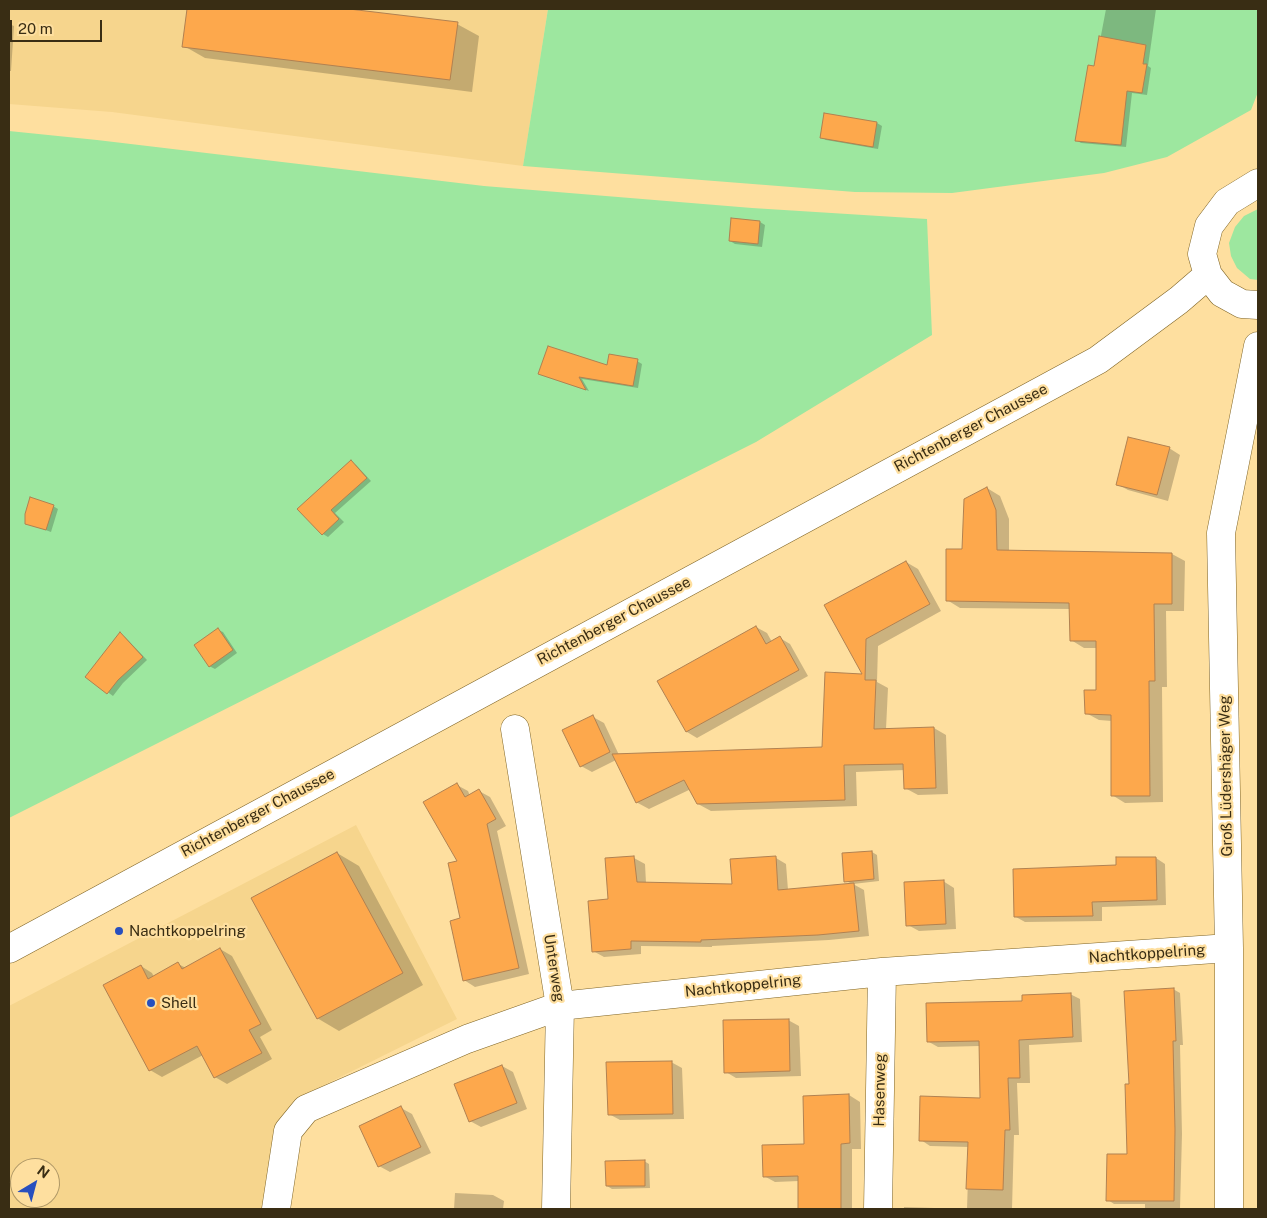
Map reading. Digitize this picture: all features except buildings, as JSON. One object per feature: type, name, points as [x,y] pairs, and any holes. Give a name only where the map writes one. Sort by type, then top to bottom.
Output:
[{"type":"street","points":[[1258,183],[1227,202],[1209,226],[1202,254],[1208,275],[1222,293],[1242,304],[1258,305]]},
{"type":"street","name":"Richtenberger Chaussee","points":[[9,949],[1098,360],[1179,300],[1208,275]]},
{"type":"street","name":"Groß Lüdershäger Weg","points":[[1229,1209],[1229,948],[1221,533],[1258,346]]},
{"type":"street","name":"Unterweg","points":[[515,729],[560,1006],[556,1209]]},
{"type":"street","name":"Nachtkoppelring","points":[[276,1209],[288,1131],[306,1109],[467,1039],[560,1006],[882,972],[1229,948]]},
{"type":"street","name":"Hasenweg","points":[[878,1209],[882,972]]},
{"type":"shaded area","points":[[9,9],[548,9],[523,166],[112,112],[9,104]]},
{"type":"shaded area","points":[[356,825],[457,1019],[294,1100],[277,1125],[264,1209],[9,1209],[9,1006]]},
{"type":"green space","points":[[548,9],[1258,9],[1258,92],[1251,110],[1167,157],[1104,173],[952,193],[855,192],[523,166]]},
{"type":"green space","points":[[9,131],[484,186],[752,208],[927,219],[932,335],[756,442],[9,818]]},
{"type":"green space","points":[[1258,209],[1258,280],[1250,279],[1237,268],[1231,256],[1229,243],[1235,227],[1244,216]]},
{"type":"place","name":"Nachtkoppelring","points":[[119,931]]},
{"type":"place","name":"Shell","points":[[151,1003]]}]
